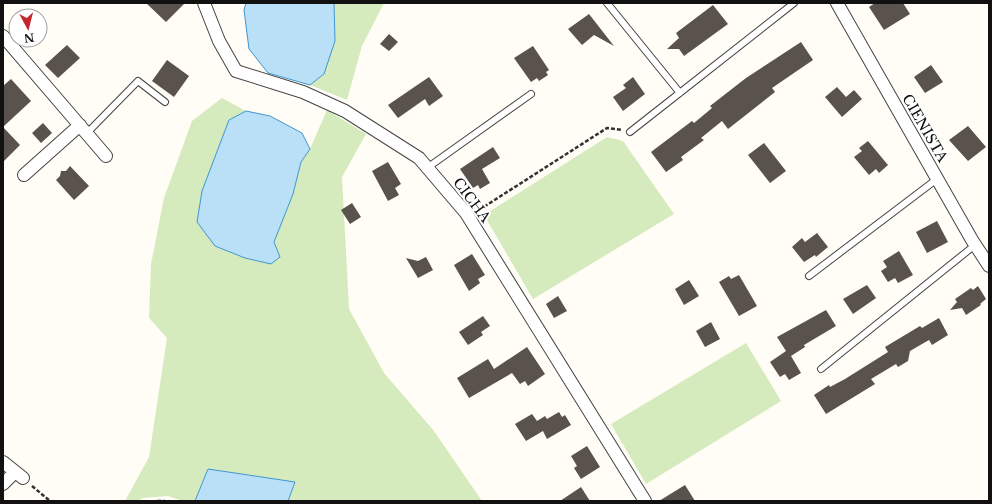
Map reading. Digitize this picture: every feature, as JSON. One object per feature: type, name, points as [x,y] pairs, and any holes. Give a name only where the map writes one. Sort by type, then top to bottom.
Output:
[{"type":"street","name":"CICHA","points":[[204,3],[219,41],[236,71],[303,92],[345,111],[419,158],[469,217],[644,501]]},
{"type":"street","name":"CIENISTA","points":[[838,3],[975,245],[989,266]]},
{"type":"street","points":[[3,36],[106,156]]},
{"type":"street","points":[[24,175],[83,129]]},
{"type":"street","points":[[3,462],[19,475],[3,484]]},
{"type":"lane","points":[[607,3],[680,93]]},
{"type":"lane","points":[[630,132],[794,3]]},
{"type":"lane","points":[[83,129],[138,81],[165,102]]},
{"type":"lane","points":[[427,168],[531,94]]},
{"type":"lane","points":[[809,276],[937,178]]},
{"type":"lane","points":[[821,369],[975,245]]},
{"type":"path","points":[[469,217],[607,128],[630,132]]},
{"type":"path","points":[[19,475],[50,501]]},
{"type":"path","points":[[157,501],[165,501]]},
{"type":"green space","points":[[334,3],[384,3],[362,46],[347,100],[310,85],[324,74],[335,41]]},
{"type":"green space","points":[[222,98],[246,111],[229,120],[215,246],[245,258],[271,264],[274,242],[293,194],[301,162],[310,149],[327,110],[366,134],[342,177],[349,309],[384,373],[434,431],[482,501],[288,501],[295,482],[208,469],[195,501],[183,501],[168,496],[143,498],[137,501],[125,501],[149,457],[167,338],[149,318],[151,264],[164,198],[192,121]]},
{"type":"green space","points":[[607,137],[623,141],[674,214],[533,299],[484,215]]},
{"type":"green space","points":[[746,343],[781,401],[646,484],[611,424]]},
{"type":"water","points":[[246,3],[334,3],[335,41],[324,74],[310,85],[268,73],[249,49],[244,10]]},
{"type":"water","points":[[246,111],[270,116],[302,133],[310,149],[301,162],[293,194],[274,242],[280,257],[271,264],[245,258],[215,246],[197,222],[202,191],[229,120]]},
{"type":"water","points":[[208,469],[295,482],[288,501],[195,501]]},
{"type":"building","points":[[146,3],[185,3],[166,22]]},
{"type":"building","points":[[875,3],[903,3],[910,14],[884,30],[869,7]]},
{"type":"building","points":[[713,5],[728,24],[684,56],[679,49],[667,49],[679,38],[676,33]]},
{"type":"building","points":[[589,14],[614,46],[594,35],[582,45],[568,29]]},
{"type":"building","points":[[389,34],[398,42],[389,51],[380,44]]},
{"type":"building","points":[[801,42],[813,60],[772,88],[775,92],[728,129],[722,121],[701,138],[704,140],[681,157],[683,160],[666,172],[651,152],[692,121],[694,123],[712,108],[710,106],[746,78]]},
{"type":"building","points":[[67,45],[80,58],[58,78],[45,65]]},
{"type":"building","points":[[533,46],[549,70],[546,72],[548,75],[539,81],[537,78],[531,82],[514,58]]},
{"type":"building","points":[[167,60],[189,76],[174,97],[152,81]]},
{"type":"building","points":[[931,65],[943,82],[925,93],[914,77]]},
{"type":"building","points":[[429,77],[443,96],[429,106],[425,99],[398,118],[388,105]]},
{"type":"building","points":[[633,77],[645,94],[623,111],[613,97],[626,88],[623,85]]},
{"type":"building","points":[[11,79],[31,101],[3,127],[3,86]]},
{"type":"building","points":[[837,87],[846,97],[854,90],[862,99],[842,117],[825,97]]},
{"type":"building","points":[[43,123],[52,133],[41,143],[32,133]]},
{"type":"building","points":[[968,126],[986,147],[968,161],[949,140]]},
{"type":"building","points":[[3,127],[20,145],[3,162]]},
{"type":"building","points":[[868,141],[888,165],[879,173],[876,169],[869,175],[854,157],[862,151],[859,148]]},
{"type":"building","points":[[764,143],[786,171],[770,183],[748,155]]},
{"type":"building","points":[[493,147],[500,158],[482,169],[490,183],[480,189],[478,185],[473,188],[460,169]]},
{"type":"building","points":[[388,162],[401,184],[395,188],[399,195],[388,201],[372,171]]},
{"type":"building","points":[[70,166],[89,186],[74,200],[56,180],[60,176],[61,171],[66,171]]},
{"type":"building","points":[[352,203],[361,217],[350,224],[341,210]]},
{"type":"building","points":[[937,221],[948,242],[927,253],[916,232]]},
{"type":"building","points":[[817,233],[828,247],[816,257],[815,255],[804,262],[792,247],[802,238],[805,242]]},
{"type":"building","points":[[899,251],[913,275],[898,283],[895,278],[888,282],[881,271],[887,267],[883,261]]},
{"type":"building","points":[[472,254],[485,275],[478,279],[480,283],[469,291],[454,265]]},
{"type":"building","points":[[426,257],[433,270],[418,278],[406,258],[418,261]]},
{"type":"building","points":[[739,275],[757,306],[739,316],[719,282],[729,276],[731,279]]},
{"type":"building","points":[[689,280],[699,296],[684,305],[675,289]]},
{"type":"building","points":[[867,285],[876,298],[853,314],[843,299]]},
{"type":"building","points":[[978,286],[986,299],[980,304],[981,305],[966,315],[962,308],[950,310],[957,302],[955,299],[971,288],[973,290]]},
{"type":"building","points":[[558,296],[567,311],[554,318],[546,304]]},
{"type":"building","points":[[826,310],[836,326],[804,345],[805,347],[791,356],[801,373],[789,380],[785,374],[780,377],[770,362],[786,351],[777,337]]},
{"type":"building","points":[[483,316],[490,326],[481,332],[483,335],[468,345],[459,332]]},
{"type":"building","points":[[939,318],[948,335],[932,345],[929,340],[910,351],[908,361],[898,367],[896,364],[871,379],[875,384],[826,414],[814,395],[829,385],[830,387],[845,379],[888,352],[885,347],[920,326],[922,328]]},
{"type":"building","points":[[711,322],[720,339],[705,347],[696,331]]},
{"type":"building","points":[[527,347],[545,374],[528,386],[525,381],[520,384],[512,373],[469,398],[457,378],[488,359],[494,369]]},
{"type":"building","points":[[559,412],[562,417],[565,415],[571,425],[547,439],[543,431],[526,441],[515,424],[532,414],[537,421],[545,416],[547,419]]},
{"type":"building","points":[[587,446],[600,467],[581,479],[574,468],[577,466],[571,456]]},
{"type":"building","points":[[685,485],[695,501],[659,501]]},
{"type":"building","points":[[581,487],[590,501],[560,501]]}]
